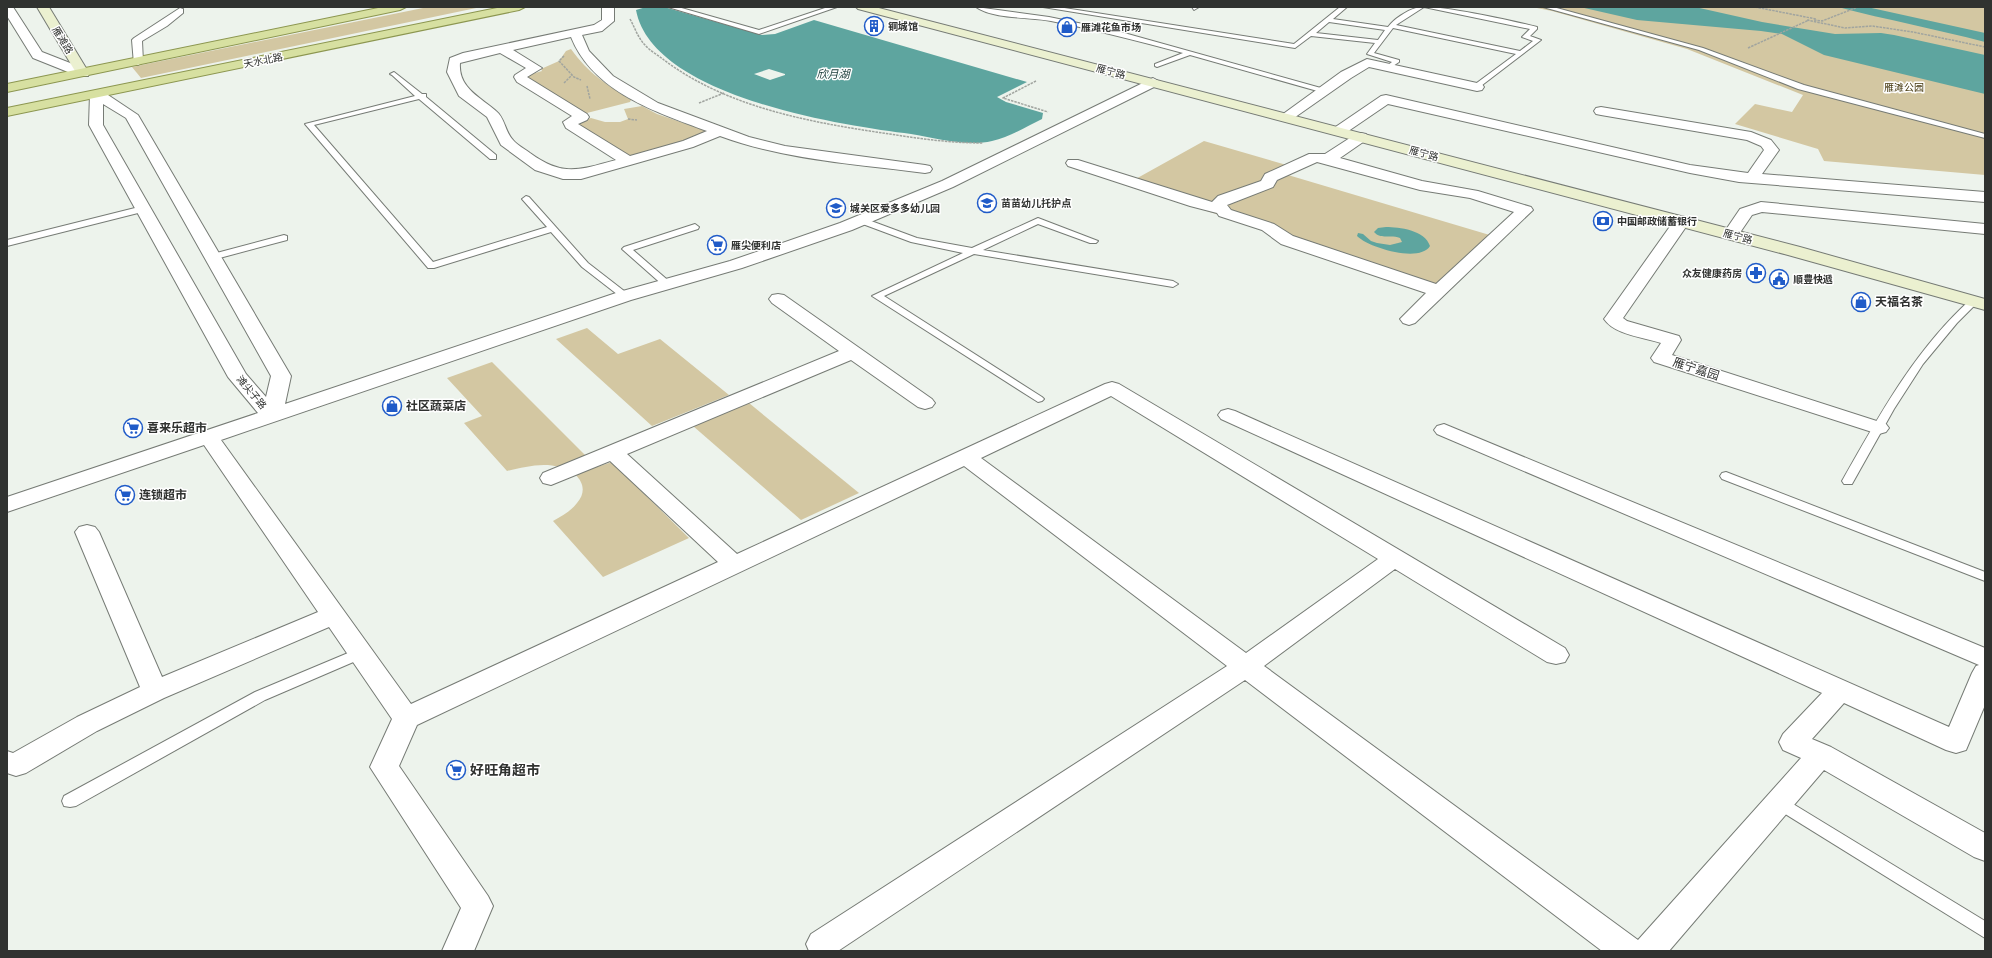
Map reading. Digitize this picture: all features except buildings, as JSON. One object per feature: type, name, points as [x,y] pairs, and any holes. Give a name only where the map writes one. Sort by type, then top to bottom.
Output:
[{"type":"main road","name":"雁滩路","points":[[43,7],[83,73]]},
{"type":"main road","name":"天水北路","points":[[7,88],[400,7]]},
{"type":"main road","name":"天水北路","points":[[7,112],[519,7]]},
{"type":"main road","name":"雁宁路","points":[[862,7],[1145,75],[1286,117],[1731,234],[1930,288],[1979,304]]},
{"type":"main road","points":[[83,73],[97,94]]},
{"type":"street","points":[[7,7],[36,55],[83,73]]},
{"type":"street","points":[[608,7],[608,21],[577,39],[502,49],[463,58],[454,61],[453,72],[464,93],[493,115],[506,142],[540,167],[563,174],[581,174],[688,144],[720,131]]},
{"type":"street","points":[[138,62],[137,40],[164,24],[180,11]]},
{"type":"street","points":[[577,39],[583,52],[609,80],[653,106],[744,140],[784,150],[926,169]]},
{"type":"street","points":[[502,49],[536,68],[520,77],[582,117],[570,122],[571,125],[628,161]]},
{"type":"street","points":[[1286,117],[1324,90],[1367,63],[1477,87]]},
{"type":"street","points":[[7,506],[626,296],[668,285],[863,220],[1000,160],[1145,75]]},
{"type":"street","name":"滩尖子路","points":[[97,94],[96,125],[238,378],[272,416]]},
{"type":"street","name":"滩尖子路","points":[[97,94],[130,115],[281,376],[272,416]]},
{"type":"street","points":[[1339,131],[1386,99],[1682,167],[1751,190],[1985,229]]},
{"type":"street","points":[[1601,111],[1751,136],[1766,143],[1772,150],[1751,190],[1746,212],[1731,234]]},
{"type":"street","points":[[1328,159],[1361,136]]},
{"type":"street","points":[[1409,319],[1525,210],[1472,194],[1420,185],[1328,159],[1314,157],[1304,164],[1284,170],[1270,177],[1268,184],[1224,199],[1219,204],[1225,213],[1268,227],[1287,240],[1438,291]]},
{"type":"street","points":[[1073,163],[1196,203],[1222,209]]},
{"type":"street","points":[[1751,190],[1985,197]]},
{"type":"street","name":"雁宁嘉园","points":[[1682,221],[1613,320],[1620,325],[1672,340],[1661,358],[1879,428]]},
{"type":"street","points":[[778,299],[925,402]]},
{"type":"street","points":[[551,478],[853,352]]},
{"type":"street","points":[[458,951],[477,906],[384,767],[406,718],[1112,388],[1556,655]]},
{"type":"street","points":[[1228,415],[1956,742],[1985,673]]},
{"type":"street","points":[[1444,430],[1985,658]]},
{"type":"street","points":[[209,437],[406,718]]},
{"type":"street","points":[[613,452],[735,565]]},
{"type":"street","points":[[966,457],[1627,951]]},
{"type":"street","points":[[87,532],[155,691]]},
{"type":"street","points":[[822,944],[1246,666],[1395,558]]},
{"type":"street","points":[[7,762],[16,765],[87,724],[155,691],[334,615]]},
{"type":"street","points":[[1840,690],[1793,742],[1820,755],[1985,848]]},
{"type":"street","points":[[1649,951],[1820,755]]},
{"type":"lane","points":[[671,7],[759,32],[834,7]]},
{"type":"lane","points":[[979,7],[1004,14],[1049,19],[1117,33],[1324,90]]},
{"type":"lane","points":[[1046,7],[1295,46],[1344,7]]},
{"type":"lane","points":[[1387,68],[1397,61],[1370,54],[1395,22],[1421,7]]},
{"type":"lane","points":[[1427,7],[1535,28],[1525,37],[1538,40],[1477,87]]},
{"type":"lane","points":[[1546,7],[1701,49],[1801,87],[1985,136]]},
{"type":"lane","points":[[995,18],[1004,14]]},
{"type":"lane","points":[[1329,20],[1391,28],[1521,53]]},
{"type":"lane","points":[[1309,34],[1379,42]]},
{"type":"lane","points":[[1145,75],[1190,53]]},
{"type":"lane","points":[[394,74],[423,96],[493,157]]},
{"type":"lane","points":[[423,96],[308,124],[431,266],[551,229]]},
{"type":"lane","points":[[526,199],[536,208],[551,229],[585,265],[626,296]]},
{"type":"lane","points":[[7,243],[143,209]]},
{"type":"lane","points":[[863,220],[876,227],[908,238],[954,250],[1172,284]]},
{"type":"lane","points":[[1038,399],[877,296],[1038,221],[1093,241]]},
{"type":"lane","points":[[668,285],[627,249],[696,226]]},
{"type":"lane","points":[[212,257],[284,238]]},
{"type":"lane","points":[[1848,481],[1903,387],[1936,337],[1979,304]]},
{"type":"lane","points":[[1726,476],[1985,577]]},
{"type":"lane","points":[[70,801],[260,696],[360,653]]},
{"type":"lane","points":[[1780,802],[1985,930]]},
{"type":"path","points":[[1755,7],[1822,21]]},
{"type":"path","points":[[1772,38],[1807,20],[1822,21],[1858,7]]},
{"type":"path","points":[[628,15],[646,46],[682,73],[713,89],[749,102],[840,127],[958,144],[988,143]]},
{"type":"path","points":[[1807,20],[1845,28],[1872,26],[1913,32],[1985,47]]},
{"type":"path","points":[[574,111],[588,104],[591,100],[589,90],[585,82],[574,77],[559,61],[577,39]]},
{"type":"path","points":[[1036,81],[1003,98],[1048,112],[1048,118]]},
{"type":"path","points":[[628,119],[640,120]]},
{"type":"green space","points":[[428,7],[481,7],[141,78],[132,67]]},
{"type":"green space","name":"雁滩公园","points":[[1532,7],[1985,7],[1985,175],[1824,161],[1818,149],[1735,124],[1755,104],[1792,112],[1803,95],[1687,49],[1552,11]]},
{"type":"green space","points":[[571,49],[591,72],[631,100],[630,102],[583,114],[525,76],[542,71],[541,69],[559,61],[566,51]]},
{"type":"green space","points":[[642,106],[657,114],[704,130],[706,133],[704,135],[631,157],[577,124],[578,122],[591,118],[605,122],[620,122],[628,119],[624,109]]},
{"type":"green space","points":[[1204,141],[1297,168],[1288,175],[1493,236],[1437,285],[1185,204],[1132,181]]},
{"type":"green space","points":[[587,328],[618,354],[660,339],[729,395],[652,426],[556,339]]},
{"type":"green space","points":[[492,362],[597,467],[612,462],[689,538],[603,577],[553,521],[572,508],[581,497],[583,491],[580,480],[577,476],[566,469],[547,465],[507,471],[464,423],[482,416],[447,378]]},
{"type":"green space","points":[[749,403],[859,493],[801,520],[693,426]]},
{"type":"water","name":"欣月湖","points":[[646,7],[664,7],[762,35],[775,34],[814,20],[1027,82],[997,97],[1006,102],[1043,113],[1042,119],[1005,137],[982,143],[972,143],[879,130],[796,113],[752,101],[711,85],[675,64],[649,40],[636,10]],"holes":[[[769,69],[785,74],[770,80],[754,74]]]},
{"type":"water","points":[[1580,7],[1695,7],[1762,22],[1835,34],[1881,33],[1894,35],[1985,55],[1985,94],[1824,55],[1782,34],[1637,20]]},
{"type":"water","points":[[1838,7],[1867,7],[1985,33],[1985,42],[1875,16]]},
{"type":"water","points":[[1386,227],[1411,230],[1423,236],[1430,246],[1424,251],[1416,253],[1394,252],[1372,245],[1363,241],[1357,236],[1358,233],[1363,234],[1371,241],[1390,245],[1402,242],[1400,238],[1393,236],[1380,236],[1374,232],[1378,228]]},
{"type":"place","name":"铜城馆","points":[[874,26]]},
{"type":"place","name":"雁滩花鱼市场","points":[[1067,27]]},
{"type":"place","name":"苗苗幼儿托护点","points":[[987,203]]},
{"type":"place","name":"城关区爱多多幼儿园","points":[[836,208]]},
{"type":"place","name":"中国邮政储蓄银行","points":[[1603,221]]},
{"type":"place","name":"雁尖便利店","points":[[717,245]]},
{"type":"place","name":"众友健康药房","points":[[1756,273]]},
{"type":"place","name":"順豊快遞","points":[[1779,279]]},
{"type":"place","name":"天福名茶","points":[[1861,302]]},
{"type":"place","name":"社区蔬菜店","points":[[392,406]]},
{"type":"place","name":"喜来乐超市","points":[[133,428]]},
{"type":"place","name":"连锁超市","points":[[125,495]]},
{"type":"place","name":"好旺角超市","points":[[456,770]]}]
